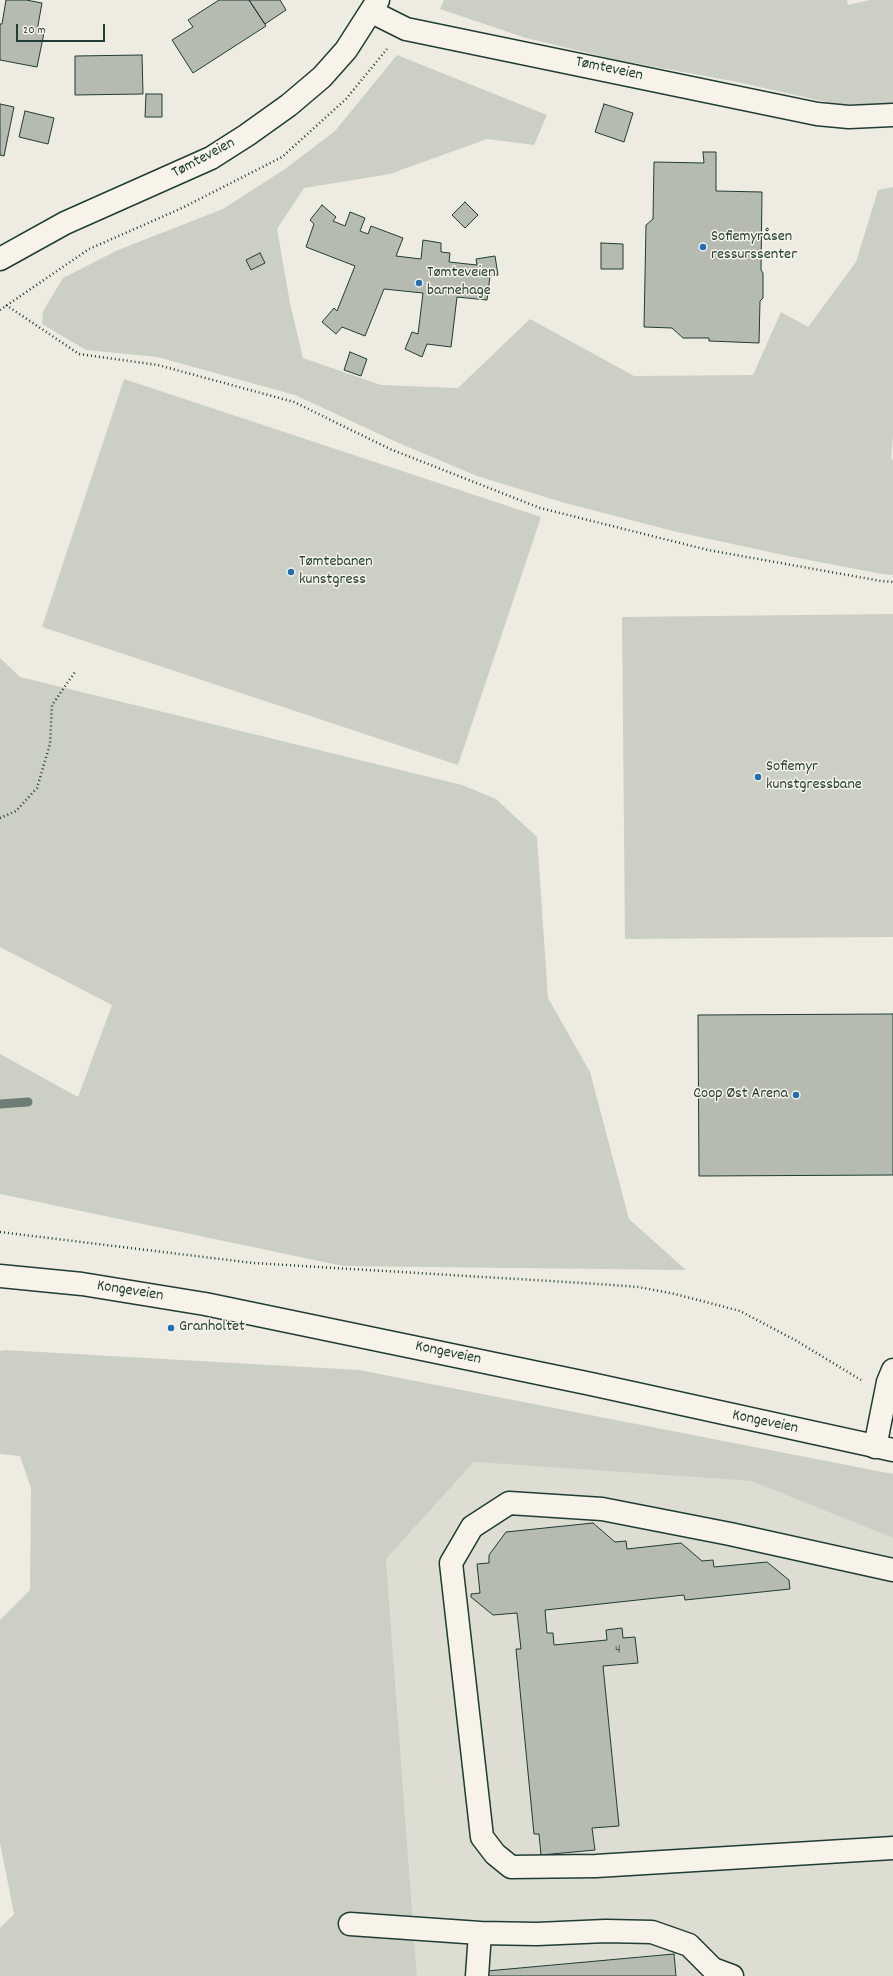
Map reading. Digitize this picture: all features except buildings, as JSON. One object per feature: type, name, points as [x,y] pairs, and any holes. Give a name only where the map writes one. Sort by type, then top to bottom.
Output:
[{"type":"street","name":"Tømteveien","points":[[0,259],[65,223],[212,158],[247,136],[289,105],[322,77],[346,50],[375,6],[406,29],[817,114],[849,117],[893,115]]},
{"type":"street","name":"Kongeveien","points":[[0,1276],[82,1284],[205,1304],[591,1384],[884,1448]]},
{"type":"street","points":[[884,1448],[885,1394],[893,1370]]},
{"type":"street","points":[[893,1570],[730,1534],[602,1509],[509,1504],[472,1527],[452,1563],[482,1837],[495,1854],[512,1867],[596,1866],[893,1848]]},
{"type":"street","points":[[350,1924],[480,1933],[652,1932],[689,1945],[713,1969],[732,1976]]},
{"type":"street","points":[[477,1976],[480,1933]]},
{"type":"path","points":[[6,305],[79,354],[158,365],[294,402],[390,449],[540,508],[708,550],[881,582],[893,582]]},
{"type":"path","points":[[0,818],[16,811],[37,788],[50,744],[52,705],[75,672]]},
{"type":"path","points":[[0,1232],[253,1262],[638,1287],[675,1294],[740,1311],[763,1322],[885,1394]]},
{"type":"shaded area","points":[[444,0],[847,0],[848,5],[870,0],[893,0],[893,104],[835,104],[737,82],[613,59],[526,38],[440,9]]},
{"type":"shaded area","points":[[397,55],[547,115],[534,145],[487,139],[390,174],[304,188],[277,229],[290,303],[303,358],[381,385],[458,388],[530,319],[634,376],[753,375],[781,312],[808,327],[856,262],[878,190],[893,187],[893,435],[891,459],[893,460],[893,575],[788,556],[677,532],[565,503],[477,476],[394,441],[295,395],[157,357],[86,350],[42,324],[43,311],[63,278],[118,250],[223,209],[285,169],[335,131]]},
{"type":"shaded area","name":"Tømtebanen kunstgress","points":[[124,379],[541,517],[458,765],[42,627]]},
{"type":"shaded area","name":"Sofiemyr kunstgressbane","points":[[893,614],[893,937],[625,939],[622,617]]},
{"type":"shaded area","points":[[0,658],[20,677],[462,785],[496,799],[537,837],[548,998],[590,1072],[629,1219],[686,1270],[343,1266],[0,1194],[0,1054],[78,1097],[112,1005],[0,947]]},
{"type":"shaded area","points":[[5,1350],[359,1370],[893,1474],[893,1538],[751,1481],[474,1462],[386,1559],[417,1976],[0,1976],[0,1928],[14,1914],[0,1843],[0,1620],[30,1590],[31,1488],[20,1456],[0,1454],[0,1351]]},
{"type":"shaded area","points":[[474,1462],[751,1481],[893,1538],[893,1976],[417,1976],[386,1559]]},
{"type":"waterway","points":[[0,1104],[28,1102]]},
{"type":"place","name":"Sofiemyråsen ressurssenter","points":[[703,247]]},
{"type":"place","name":"Tømteveien barnehage","points":[[419,283]]},
{"type":"place","name":"Tømtebanen kunstgress","points":[[291,572]]},
{"type":"place","name":"Sofiemyr kunstgressbane","points":[[758,777]]},
{"type":"place","name":"Coop Øst Arena","points":[[796,1095]]},
{"type":"place","name":"Granholtet","points":[[171,1328]]}]
